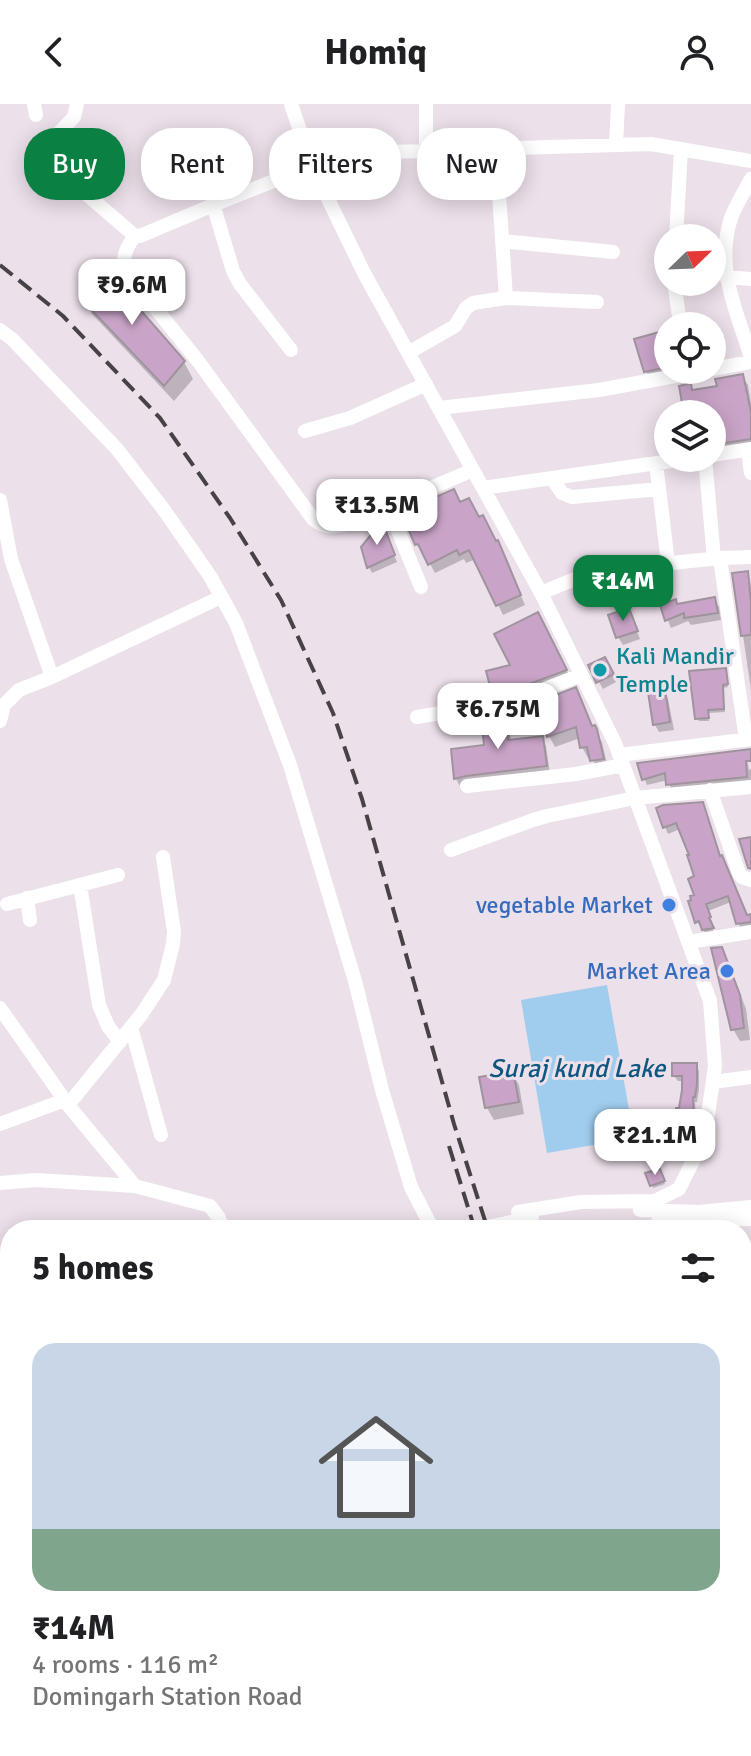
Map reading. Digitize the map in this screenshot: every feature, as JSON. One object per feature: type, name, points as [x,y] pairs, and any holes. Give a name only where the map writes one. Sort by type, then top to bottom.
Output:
[{"type":"street","points":[[77,104],[74,117],[43,150],[42,156],[131,241]]},
{"type":"street","points":[[291,104],[299,128]]},
{"type":"street","points":[[426,104],[426,128]]},
{"type":"street","points":[[616,145],[618,104]]},
{"type":"street","points":[[526,148],[651,144],[751,161]]},
{"type":"street","points":[[677,224],[681,149]]},
{"type":"street","points":[[726,242],[732,216],[751,179]]},
{"type":"street","points":[[269,183],[131,241],[123,262],[128,274],[198,361],[313,519],[322,526],[341,526],[473,470]]},
{"type":"street","points":[[329,200],[364,273],[541,593],[581,675],[621,760],[710,1001],[715,1066],[708,1115],[694,1159],[679,1189],[655,1201],[581,1202],[518,1212]]},
{"type":"street","points":[[499,200],[506,298]]},
{"type":"street","points":[[213,204],[233,271],[291,350]]},
{"type":"street","points":[[502,241],[613,252]]},
{"type":"street","points":[[726,366],[751,359],[726,277],[751,279]]},
{"type":"street","points":[[408,353],[455,326],[466,308],[473,303],[506,298],[597,302]]},
{"type":"street","points":[[0,330],[117,449],[210,576],[236,623],[290,765],[355,981],[382,1090],[411,1187],[428,1220]]},
{"type":"street","points":[[439,408],[599,390],[654,380]]},
{"type":"street","points":[[305,431],[350,418],[426,384]]},
{"type":"street","points":[[726,453],[750,450],[751,473]]},
{"type":"street","points":[[483,488],[654,463]]},
{"type":"street","points":[[657,472],[668,563]]},
{"type":"street","points":[[467,786],[576,774],[621,760],[748,740],[717,558],[707,472]]},
{"type":"street","points":[[552,478],[562,493],[572,497],[659,489]]},
{"type":"street","points":[[0,500],[11,559],[52,677]]},
{"type":"street","points":[[388,506],[421,587]]},
{"type":"street","points":[[541,593],[594,571],[751,557]]},
{"type":"street","points":[[0,721],[4,705],[19,690],[221,597]]},
{"type":"street","points":[[417,717],[516,700],[581,675]]},
{"type":"street","points":[[451,850],[533,820],[635,798],[751,787]]},
{"type":"street","points":[[710,790],[739,873],[751,880]]},
{"type":"street","points":[[0,1124],[66,1102],[120,1042],[164,980],[174,932],[163,857]]},
{"type":"street","points":[[7,904],[118,875]]},
{"type":"street","points":[[80,885],[99,1005],[108,1026],[120,1042]]},
{"type":"street","points":[[27,898],[30,920]]},
{"type":"street","points":[[688,942],[751,932]]},
{"type":"street","points":[[0,1008],[66,1102],[135,1186]]},
{"type":"street","points":[[131,1027],[161,1135]]},
{"type":"street","points":[[713,1082],[751,1077]]},
{"type":"street","points":[[0,1183],[36,1180],[135,1186],[210,1206],[220,1220]]},
{"type":"street","points":[[655,1201],[658,1220]]},
{"type":"street","points":[[521,1220],[597,1207],[699,1212],[751,1207]]},
{"type":"water","name":"Suraj kund Lake","points":[[607,985],[634,1138],[547,1153],[521,1000]]},
{"type":"building","points":[[104,268],[185,361],[164,386],[80,298]]},
{"type":"building","points":[[654,333],[654,370],[644,372],[634,339]]},
{"type":"building","points":[[743,374],[751,412],[751,439],[726,443],[726,400],[682,400],[679,386],[691,384],[692,390],[717,386],[726,384],[726,377]]},
{"type":"building","points":[[454,489],[460,502],[469,498],[479,517],[483,515],[498,540],[521,595],[496,606],[469,550],[459,555],[457,550],[428,565],[418,544],[415,545],[401,512]]},
{"type":"building","points":[[382,521],[395,555],[367,568],[361,547]]},
{"type":"building","points":[[748,571],[751,635],[741,636],[732,573]]},
{"type":"building","points":[[715,597],[718,613],[684,618],[684,613],[665,621],[660,605],[676,599],[677,604]]},
{"type":"building","points":[[629,608],[638,631],[616,638],[608,615]]},
{"type":"building","points":[[538,612],[567,670],[513,690],[492,694],[486,671],[510,665],[494,634]]},
{"type":"building","name":"Kali Mandir Temple","points":[[605,657],[614,674],[596,683],[588,665]]},
{"type":"building","points":[[726,668],[728,684],[723,685],[724,709],[708,710],[709,718],[695,719],[689,671]]},
{"type":"building","points":[[576,687],[592,726],[595,725],[597,729],[604,759],[590,761],[587,747],[580,748],[576,727],[547,737],[535,703]]},
{"type":"building","points":[[665,689],[670,722],[653,725],[648,692]]},
{"type":"building","points":[[506,712],[508,740],[543,736],[547,766],[454,779],[451,749],[484,745],[481,716]]},
{"type":"building","points":[[751,749],[751,761],[746,761],[747,777],[666,785],[665,773],[642,780],[637,763]]},
{"type":"building","points":[[703,802],[720,856],[747,915],[751,914],[751,922],[736,924],[728,896],[706,904],[714,928],[702,930],[699,921],[695,923],[688,901],[694,895],[688,879],[694,876],[689,855],[676,823],[663,828],[656,808]]},
{"type":"building","points":[[751,837],[751,869],[748,868],[739,839]]},
{"type":"building","name":"Market Area","points":[[722,947],[740,995],[744,1028],[731,1030],[711,948]]},
{"type":"building","points":[[672,1063],[697,1063],[694,1126],[684,1156],[671,1153],[676,1108],[679,1108],[682,1090],[682,1076],[672,1076]]},
{"type":"building","points":[[513,1071],[519,1102],[485,1108],[479,1077]]},
{"type":"building","points":[[660,1169],[665,1181],[650,1186],[645,1173]]},
{"type":"railway","points":[[0,265],[63,316],[160,418],[230,518],[281,600],[333,713],[362,799],[454,1124],[485,1220]]},
{"type":"railway","points":[[449,1146],[472,1220]]},
{"type":"place","name":"Kali Mandir Temple","points":[[600,670]]},
{"type":"place","name":"vegetable Market","points":[[669,905]]},
{"type":"place","name":"Market Area","points":[[727,971]]}]
